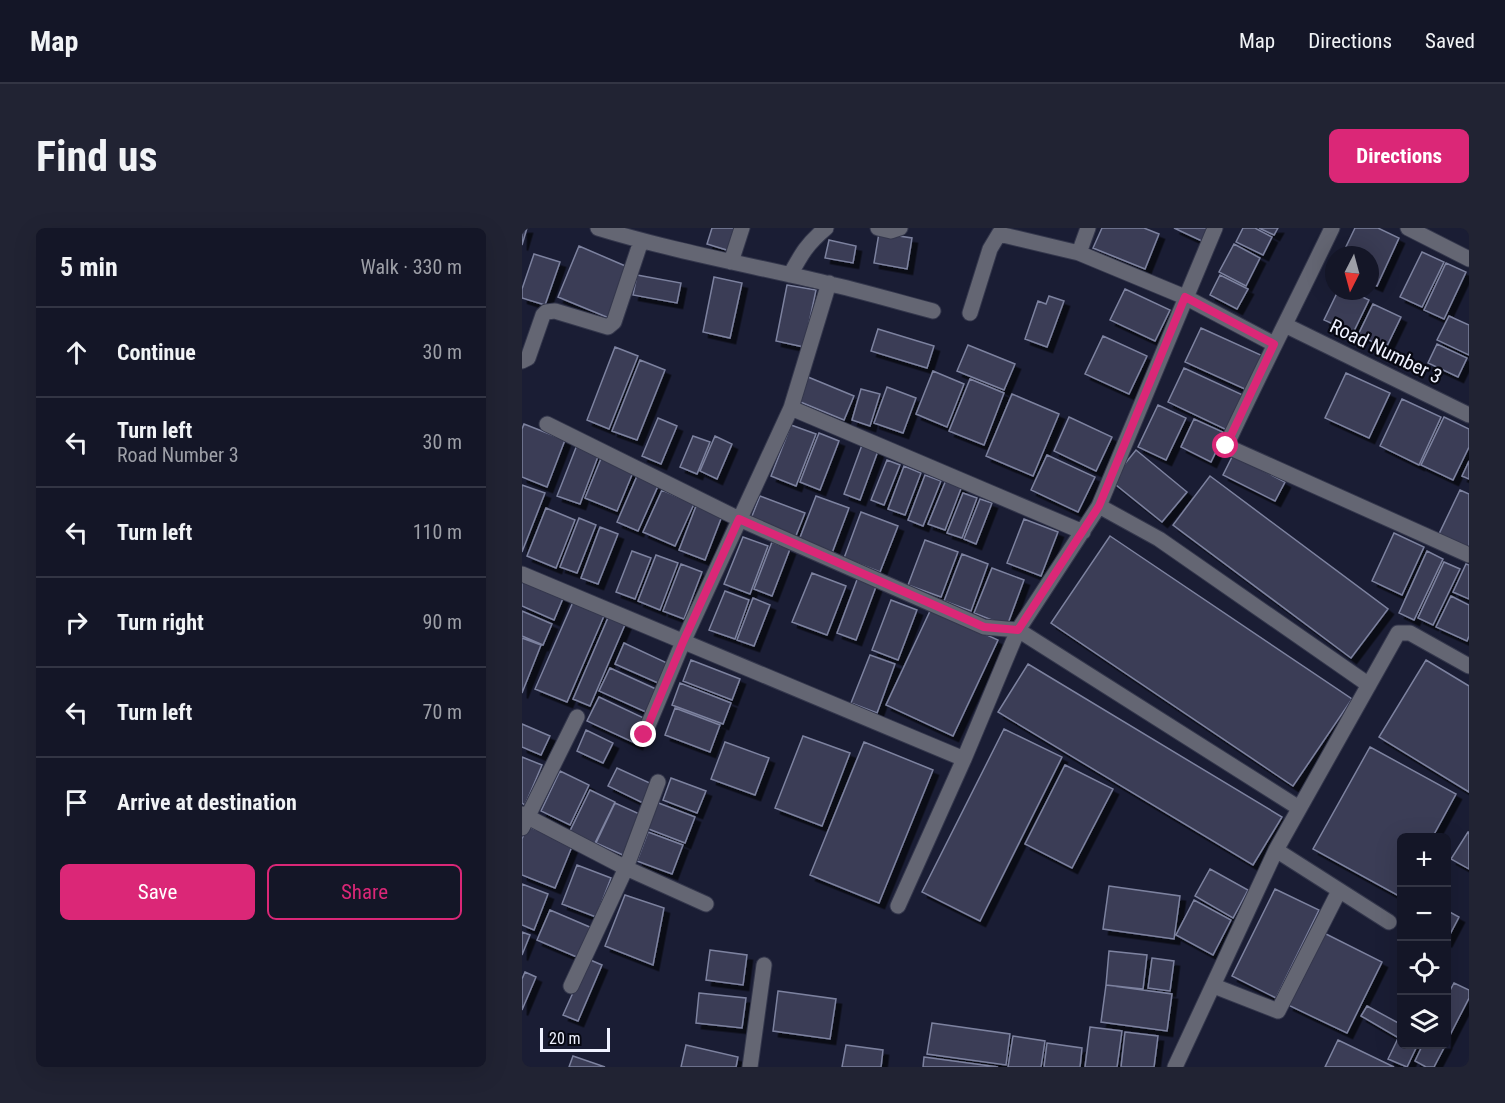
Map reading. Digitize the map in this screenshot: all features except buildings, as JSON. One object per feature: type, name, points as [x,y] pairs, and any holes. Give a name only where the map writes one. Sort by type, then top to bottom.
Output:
[{"type":"street","points":[[598,228],[641,241],[828,283],[933,311]]},
{"type":"street","points":[[731,262],[742,228]]},
{"type":"street","points":[[790,275],[803,250],[826,228]]},
{"type":"street","points":[[878,228],[891,231],[900,228]]},
{"type":"street","points":[[1079,254],[1088,228]]},
{"type":"street","points":[[898,906],[964,759],[1018,630],[1099,506],[1215,228]]},
{"type":"street","points":[[1332,228],[1226,446],[1469,555]]},
{"type":"street","points":[[1408,228],[1469,259]]},
{"type":"street","points":[[970,313],[990,249],[999,234],[1079,254],[1185,297],[1274,344]]},
{"type":"street","points":[[522,362],[528,358],[546,312],[555,311],[608,327],[614,322],[641,241]]},
{"type":"street","points":[[644,735],[683,642],[791,408],[828,283]]},
{"type":"street","name":"Road Number 3","points":[[1285,325],[1469,415]]},
{"type":"street","points":[[791,408],[1083,532]]},
{"type":"street","points":[[547,424],[739,519],[984,627],[1018,630],[1299,808]]},
{"type":"street","points":[[1099,506],[1159,539],[1369,685]]},
{"type":"street","points":[[522,574],[964,759]]},
{"type":"street","points":[[1175,1067],[1276,850],[1398,633],[1410,633],[1469,666]]},
{"type":"street","points":[[577,717],[524,820],[706,904]]},
{"type":"street","points":[[571,986],[626,868],[658,782]]},
{"type":"street","points":[[1276,850],[1389,922]]},
{"type":"street","points":[[1214,986],[1278,1011],[1339,891]]},
{"type":"street","points":[[750,1067],[764,965]]},
{"type":"route","points":[[644,735],[739,519],[984,627],[1018,630],[1099,506],[1185,297],[1274,344],[1226,446]]}]
